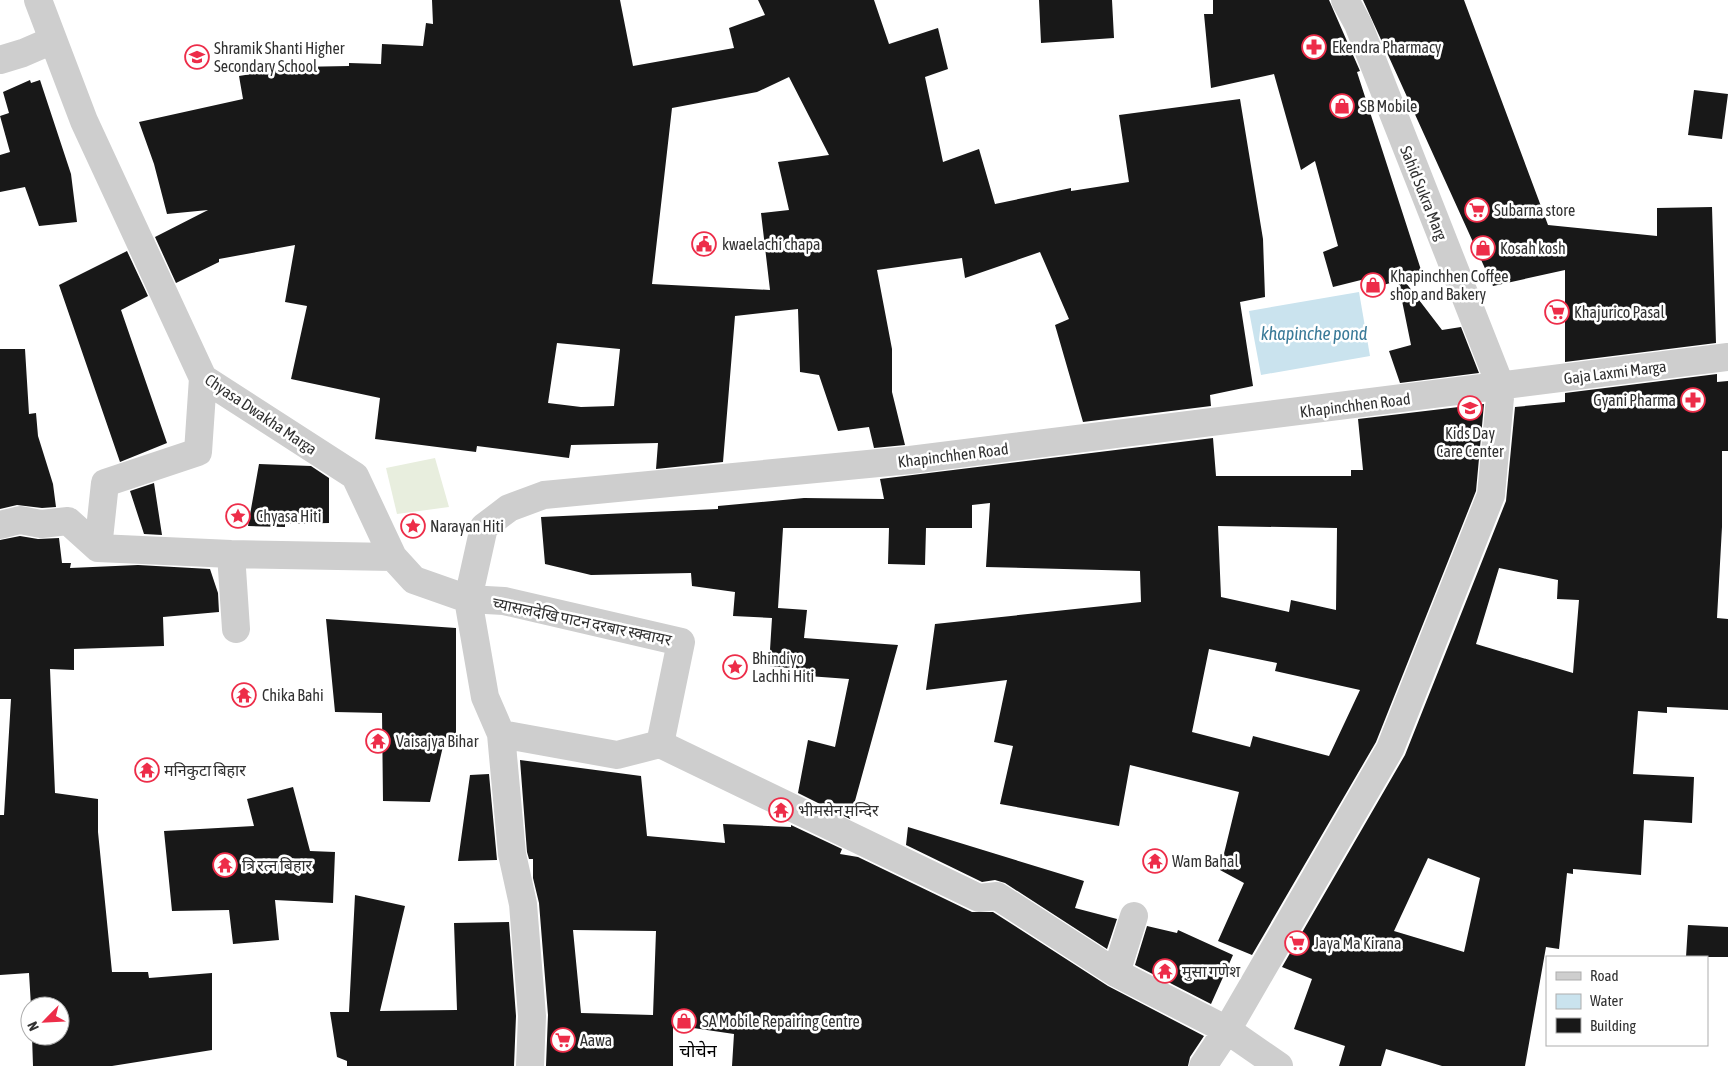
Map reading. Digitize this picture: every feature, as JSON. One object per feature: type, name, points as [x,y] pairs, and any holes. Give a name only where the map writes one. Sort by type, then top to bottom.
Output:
[{"type":"street","name":"Chyasa Dwakha Marga","points":[[38,0],[84,121],[202,378],[355,476],[393,557],[414,580],[468,599]]},
{"type":"street","name":"Sahid Sukra Marg","points":[[1344,0],[1358,24],[1501,387]]},
{"type":"street","points":[[0,60],[23,53],[53,40]]},
{"type":"street","name":"Gaja Laxmi Marga","points":[[1501,387],[1728,357]]},
{"type":"street","points":[[98,548],[104,483],[198,452],[202,378]]},
{"type":"street","points":[[1202,1066],[1227,1030],[1390,749],[1490,495],[1501,387]]},
{"type":"street","name":"Khapinchhen Road","points":[[468,599],[484,527],[509,508],[544,495],[910,460],[1501,387]]},
{"type":"street","points":[[0,525],[20,520],[41,524],[68,521],[98,548],[231,554],[393,557]]},
{"type":"street","points":[[231,554],[236,629]]},
{"type":"street","points":[[468,599],[485,697],[501,734],[512,854],[523,904],[532,1011],[530,1066]]},
{"type":"street","name":"च्यासलदेखि पाटन दरबार स्क्वायर","points":[[468,599],[504,601],[681,642],[660,744]]},
{"type":"street","points":[[501,734],[617,754],[660,744],[979,898],[998,896],[1116,973],[1227,1030],[1279,1066]]},
{"type":"street","points":[[1116,973],[1134,916]]},
{"type":"green space","points":[[435,458],[449,507],[397,514],[386,468]]},
{"type":"water","name":"khapinche pond","points":[[1359,292],[1370,356],[1261,375],[1249,311]]},
{"type":"building","points":[[432,0],[620,0],[633,66],[734,48],[729,28],[765,15],[758,0],[874,0],[889,44],[938,28],[948,69],[925,77],[943,162],[979,149],[995,204],[1071,188],[1071,191],[1129,182],[1119,115],[1240,99],[1263,239],[1265,297],[1240,302],[1253,386],[1210,395],[1211,406],[1083,422],[1055,325],[1069,319],[1040,252],[965,278],[962,258],[877,270],[892,349],[892,392],[905,445],[874,448],[869,427],[838,431],[819,375],[800,372],[798,309],[735,316],[723,462],[656,469],[658,443],[571,445],[569,458],[477,446],[476,452],[375,439],[380,398],[291,379],[307,306],[285,302],[295,245],[219,259],[219,262],[176,283],[155,237],[208,210],[167,214],[154,164],[139,122],[243,99],[239,76],[296,67],[349,66],[349,63],[381,64],[382,44],[423,46],[426,23],[433,24]],"holes":[[[789,77],[829,155],[778,162],[789,210],[761,213],[770,290],[652,284],[672,108],[757,92]],[[557,343],[620,349],[614,406],[581,407],[548,403]]]},
{"type":"building","points":[[1039,0],[1112,0],[1114,38],[1041,43]]},
{"type":"building","points":[[1213,0],[1329,0],[1360,71],[1357,72],[1422,273],[1403,279],[1442,330],[1461,327],[1479,373],[1400,383],[1389,351],[1411,345],[1398,281],[1383,285],[1377,276],[1333,287],[1323,252],[1338,246],[1315,161],[1301,170],[1274,74],[1211,88],[1204,14],[1213,14]]},
{"type":"building","points":[[1363,0],[1464,0],[1548,225],[1657,236],[1657,208],[1712,207],[1716,343],[1565,362],[1565,270],[1493,286]]},
{"type":"building","points":[[30,80],[31,83],[40,80],[71,174],[77,222],[39,226],[25,187],[0,192],[0,155],[10,152],[0,116],[9,113],[3,92]]},
{"type":"building","points":[[1694,90],[1728,94],[1722,139],[1688,135]]},
{"type":"building","points":[[127,251],[148,296],[121,310],[167,443],[120,462],[59,285]]},
{"type":"building","points":[[0,349],[25,349],[29,414],[36,413],[38,436],[53,484],[56,507],[42,508],[17,505],[0,509]]},
{"type":"building","points":[[1717,374],[1717,382],[1728,381],[1728,451],[1722,451],[1722,527],[1717,618],[1728,619],[1728,710],[1667,707],[1667,713],[1638,711],[1633,774],[1694,777],[1692,823],[1644,820],[1641,875],[1573,869],[1573,874],[1567,873],[1559,949],[1546,947],[1525,1066],[1442,1066],[1386,1049],[1381,1066],[1339,1066],[1345,1046],[1294,1029],[1312,979],[1282,967],[1405,755],[1506,501],[1515,407],[1565,402],[1565,393]],"holes":[[[1499,568],[1558,580],[1557,599],[1579,600],[1573,673],[1476,644]],[[1428,858],[1480,878],[1464,952],[1394,931]]]},
{"type":"building","points":[[1484,404],[1476,491],[1376,742],[1252,955],[1218,941],[1244,883],[1220,870],[1239,792],[1130,765],[1119,826],[1000,804],[1013,746],[994,742],[1007,680],[926,690],[935,624],[1141,602],[1140,571],[986,567],[990,503],[972,505],[972,528],[926,528],[925,565],[888,564],[889,528],[783,528],[778,608],[807,610],[804,638],[898,645],[850,819],[798,793],[808,740],[835,747],[849,679],[808,676],[808,670],[769,666],[772,618],[733,616],[735,592],[692,586],[691,573],[591,575],[545,564],[541,517],[718,509],[718,506],[804,498],[884,499],[880,479],[1213,438],[1216,476],[1351,476],[1351,470],[1363,470],[1358,419]],"holes":[[[1218,526],[1337,528],[1336,610],[1291,600],[1289,612],[1221,597]],[[1209,649],[1277,663],[1275,671],[1360,690],[1329,756],[1253,736],[1250,747],[1192,732]]]},
{"type":"building","points":[[259,464],[311,466],[329,478],[329,523],[285,524],[285,527],[248,526]]},
{"type":"building","points":[[154,483],[162,535],[144,534],[130,491]]},
{"type":"building","points":[[20,536],[38,539],[59,538],[62,563],[71,563],[70,568],[138,565],[210,569],[218,593],[219,612],[163,617],[164,646],[74,649],[74,670],[50,669],[55,793],[98,799],[98,832],[112,972],[148,972],[149,978],[212,973],[212,1050],[112,1066],[33,1066],[32,1046],[70,1046],[70,996],[30,996],[29,973],[0,975],[0,815],[4,815],[11,699],[0,699],[0,540]]},
{"type":"building","points":[[326,619],[456,628],[456,743],[444,742],[430,802],[383,801],[382,713],[335,712]]},
{"type":"building","points":[[520,760],[641,776],[647,836],[725,843],[723,824],[791,827],[791,825],[842,849],[840,854],[858,857],[972,912],[993,912],[1108,986],[1204,1036],[1190,1057],[1188,1066],[732,1066],[734,1034],[673,1025],[673,1066],[546,1066],[548,1015],[539,903],[533,878],[533,859],[529,859]],"holes":[[[573,930],[656,931],[653,1015],[581,1013]]]},
{"type":"building","points":[[489,774],[497,860],[458,861],[470,775]]},
{"type":"building","points":[[293,787],[310,851],[335,852],[333,903],[275,900],[279,940],[233,944],[229,910],[172,911],[164,831],[254,826],[247,799]]},
{"type":"building","points":[[908,827],[1084,881],[1075,908],[1117,919],[1107,949],[1005,883],[995,880],[982,882],[906,845]]},
{"type":"building","points":[[355,895],[405,906],[380,1011],[457,1010],[454,923],[509,922],[516,1016],[514,1066],[347,1066],[347,1061],[337,1057],[330,1012],[349,1012]]},
{"type":"building","points":[[1688,925],[1728,927],[1728,957],[1686,956]]},
{"type":"building","points":[[1147,926],[1177,933],[1178,930],[1233,955],[1211,1004],[1135,965]]},
{"type":"place","name":"Ekendra Pharmacy","points":[[1314,47]]},
{"type":"place","name":"Shramik Shanti Higher Secondary School","points":[[197,57]]},
{"type":"place","name":"SB Mobile","points":[[1342,106]]},
{"type":"place","name":"Subarna store","points":[[1477,210]]},
{"type":"place","name":"kwaelachi chapa","points":[[704,244]]},
{"type":"place","name":"Kosah kosh","points":[[1483,248]]},
{"type":"place","name":"Khapinchhen Coffee shop and Bakery","points":[[1373,285]]},
{"type":"place","name":"Khajurico Pasal","points":[[1557,312]]},
{"type":"place","name":"Gyani Pharma","points":[[1693,400]]},
{"type":"place","name":"Kids Day Care Center","points":[[1470,408]]},
{"type":"place","name":"Chyasa Hiti","points":[[238,516]]},
{"type":"place","name":"Narayan Hiti","points":[[413,526]]},
{"type":"place","name":"Bhindiyo Lachhi Hiti","points":[[735,667]]},
{"type":"place","name":"Chika Bahi","points":[[244,695]]},
{"type":"place","name":"Vaisajya Bihar","points":[[378,741]]},
{"type":"place","name":"मनिकुटा बिहार","points":[[147,770]]},
{"type":"place","name":"भीमसेन मन्दिर","points":[[781,810]]},
{"type":"place","name":"Wam Bahal","points":[[1155,861]]},
{"type":"place","name":"त्रि रत्न बिहार","points":[[225,865]]},
{"type":"place","name":"Jaya Ma Kirana","points":[[1297,943]]},
{"type":"place","name":"मुसा गणेश","points":[[1165,971]]},
{"type":"place","name":"SA Mobile Repairing Centre","points":[[684,1021]]},
{"type":"place","name":"Aawa","points":[[563,1040]]},
{"type":"district","name":"चोचेन","points":[[698,1050]]}]
